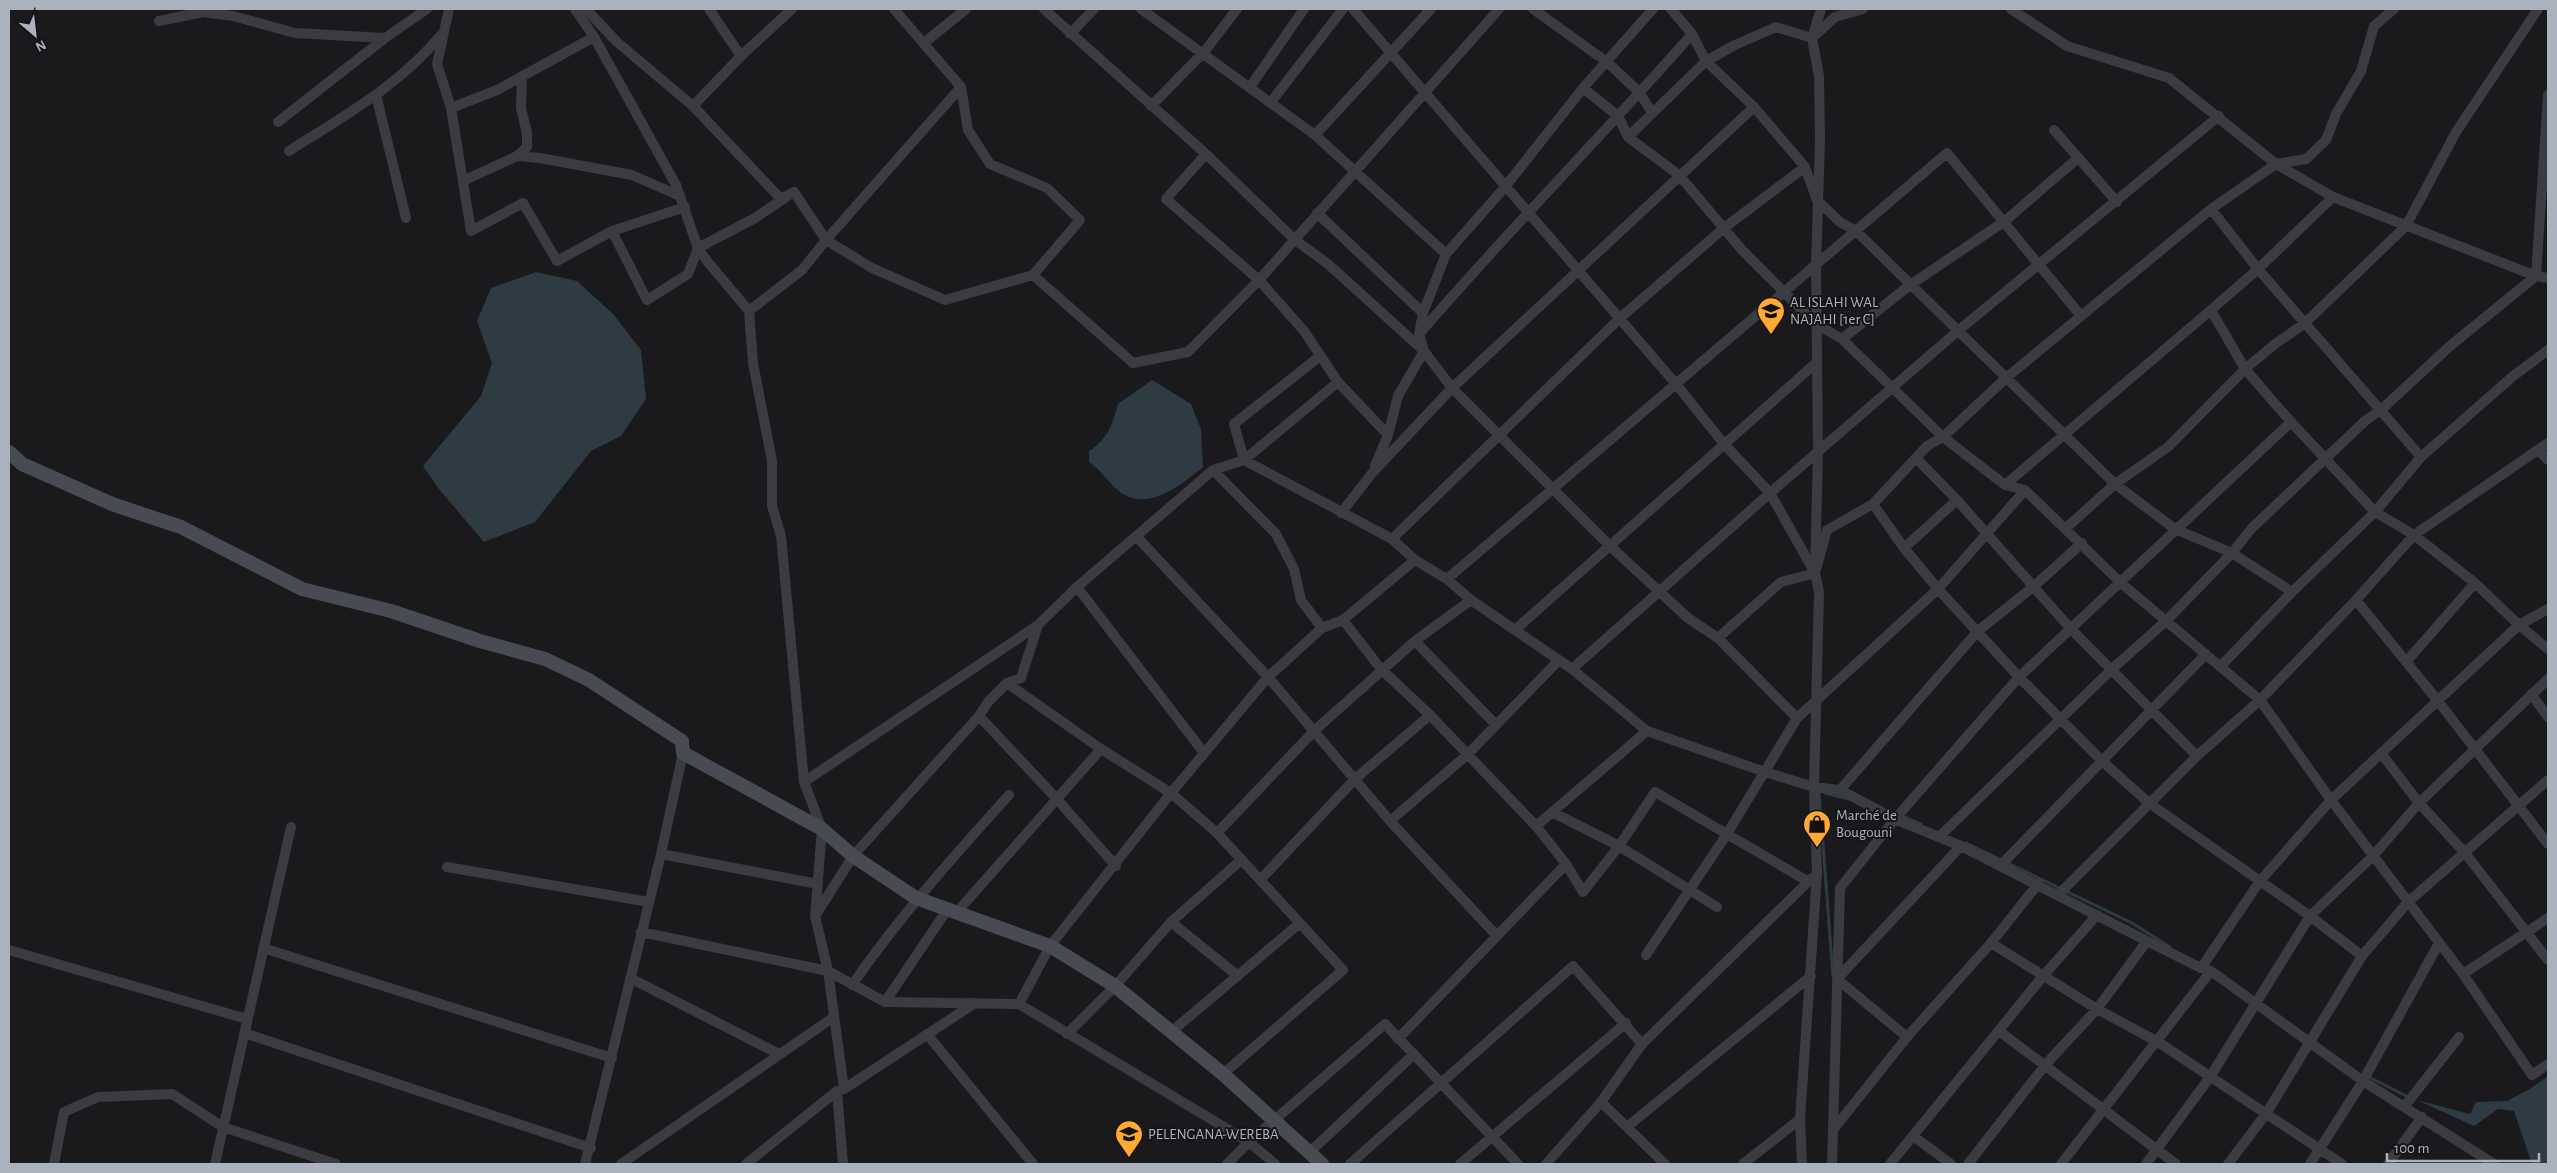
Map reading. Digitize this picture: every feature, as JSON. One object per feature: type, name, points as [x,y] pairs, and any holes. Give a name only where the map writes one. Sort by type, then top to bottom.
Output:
[{"type":"street","points":[[278,122],[385,38],[427,9]]},
{"type":"street","points":[[449,9],[436,64],[451,108],[471,231],[523,202],[557,261],[612,231],[685,207]]},
{"type":"street","points":[[575,9],[594,37],[680,196],[698,248],[749,311],[753,363],[772,461],[772,506],[781,536],[804,782],[822,830],[815,916],[828,971],[834,1017],[840,1090],[843,1164]]},
{"type":"street","points":[[586,9],[617,42],[692,106],[781,199],[794,192]]},
{"type":"street","points":[[709,9],[741,56]]},
{"type":"street","points":[[692,106],[741,56],[792,9]]},
{"type":"street","points":[[794,192],[826,240],[872,268],[945,300],[1033,275],[1080,220],[1047,188],[990,164],[968,130],[961,88],[894,9]]},
{"type":"street","points":[[924,43],[966,9]]},
{"type":"street","points":[[1044,9],[1206,154],[1294,239],[1328,264],[1424,351],[1452,388],[1610,546],[1688,618],[1718,638],[1797,718]]},
{"type":"street","points":[[1070,34],[1094,9]]},
{"type":"street","points":[[1141,9],[1204,52],[1315,135],[1354,173],[1446,254]]},
{"type":"street","points":[[1152,106],[1204,52],[1237,9]]},
{"type":"street","points":[[1250,86],[1304,9]]},
{"type":"street","points":[[1271,102],[1343,9]]},
{"type":"street","points":[[1353,9],[1676,384],[1724,444],[1770,492],[1815,573]]},
{"type":"street","points":[[1315,135],[1431,9]]},
{"type":"street","points":[[1033,275],[1133,364],[1188,352],[1259,280],[1499,9]]},
{"type":"street","points":[[1533,9],[1607,62],[1640,93],[1652,114]]},
{"type":"street","points":[[1373,472],[1388,435],[1398,396],[1424,351],[1419,334],[1423,313],[1446,254],[1505,187],[1583,88],[1653,9]]},
{"type":"street","points":[[1671,9],[1692,34],[1706,61],[1754,106],[1805,167],[1817,200],[1840,222],[1856,231],[1910,286],[1959,330],[2115,484],[2175,530],[2232,553],[2292,592]]},
{"type":"street","points":[[1802,1164],[1800,1120],[1817,874],[1814,787],[1819,592],[1815,573],[1818,452],[1816,265],[1820,141],[1819,76],[1812,38],[1822,9]]},
{"type":"street","points":[[1812,38],[1834,17],[1863,9]]},
{"type":"street","points":[[2011,9],[2067,46],[2169,78],[2219,116],[2276,164],[2333,197],[2536,276],[2548,278]]},
{"type":"street","points":[[1815,573],[1827,530],[1873,504],[1927,446],[1943,437],[2006,378],[2210,209],[2276,164],[2306,159],[2326,140],[2336,114],[2361,71],[2374,26],[2394,9]]},
{"type":"street","points":[[2065,529],[2115,484],[2168,447],[2245,369],[2275,344],[2304,324],[2406,226],[2456,132],[2538,9]]},
{"type":"street","points":[[159,21],[203,12],[233,16],[296,33],[385,38]]},
{"type":"street","points":[[1628,137],[1706,61],[1735,45],[1776,27],[1812,38]]},
{"type":"street","points":[[289,151],[376,95],[420,60],[444,32]]},
{"type":"street","points":[[1419,334],[1692,34]]},
{"type":"street","points":[[451,108],[498,90],[594,37]]},
{"type":"street","points":[[463,181],[517,156],[527,147],[527,133],[521,108],[522,76]]},
{"type":"street","points":[[749,311],[802,270],[826,240],[961,88]]},
{"type":"street","points":[[1583,88],[1618,116],[1628,137],[1679,175],[1742,250],[1816,324],[1842,339],[1943,437],[2005,485],[2025,490],[2121,583],[2260,700],[2331,800],[2463,974],[2532,1074],[2548,1064]]},
{"type":"street","points":[[376,95],[406,218]]},
{"type":"street","points":[[1940,836],[2111,670],[2166,621],[2232,553],[2252,528],[2365,421],[2382,409],[2450,346],[2536,276],[2548,95]]},
{"type":"street","points":[[1341,513],[1373,472],[1452,388],[1754,106]]},
{"type":"street","points":[[1572,668],[1770,492],[1891,388],[2039,263],[2117,202],[2219,116]]},
{"type":"street","points":[[2054,130],[2117,202]]},
{"type":"street","points":[[1447,579],[1947,153],[2005,221],[2081,316]]},
{"type":"street","points":[[1206,154],[1166,199],[1259,280],[1304,331],[1338,382],[1388,435]]},
{"type":"street","points":[[517,156],[540,158],[632,175],[680,196]]},
{"type":"street","points":[[1842,339],[1910,286],[2005,221],[2078,158]]},
{"type":"street","points":[[1392,539],[1501,435],[1619,318],[1724,228],[1805,167]]},
{"type":"street","points":[[612,231],[648,300],[688,274],[698,248],[755,218],[794,192]]},
{"type":"street","points":[[2005,485],[2258,269],[2333,197]]},
{"type":"street","points":[[2210,209],[2304,324],[2382,409],[2421,457]]},
{"type":"street","points":[[1317,213],[1423,313]]},
{"type":"street","points":[[2211,310],[2245,369],[2291,422],[2376,512],[2414,535],[2475,583],[2519,625],[2548,649]]},
{"type":"street","points":[[2220,667],[2292,592],[2376,512],[2421,457],[2512,377],[2548,350]]},
{"type":"street","points":[[1320,356],[1234,424],[1244,460],[1392,539],[1415,560],[1447,579],[1471,600],[1572,668],[1647,730],[1765,772],[1814,787],[1840,790],[1895,819],[1961,846],[2201,968],[2212,971],[2363,1081],[2494,1164]]},
{"type":"street","points":[[1516,629],[1817,362]]},
{"type":"street","points":[[804,782],[1038,625],[1077,587],[1214,470],[1244,460],[1338,382]]},
{"type":"street","points":[[1832,1164],[1840,888],[1895,819],[2019,677],[2291,422]]},
{"type":"street","points":[[2058,895],[2197,756],[2260,700],[2356,600],[2414,535],[2548,443]]},
{"type":"street","points":[[2538,450],[2548,460]]},
{"type":"street","points":[[9,452],[22,464],[112,504],[181,527],[302,589],[391,611],[480,641],[545,659],[589,680],[682,741],[683,753],[661,854],[586,1164]]},
{"type":"street","points":[[1916,458],[1987,533],[2070,628],[2197,756]]},
{"type":"street","points":[[1214,470],[1276,534],[1294,569],[1301,600],[1322,628]]},
{"type":"street","points":[[1646,955],[1690,892],[1727,834],[1797,718],[1938,589],[2025,490]]},
{"type":"street","points":[[1904,548],[1957,500]]},
{"type":"street","points":[[1873,504],[1904,548],[1938,589],[2060,720],[2149,804],[2310,916],[2362,956]]},
{"type":"street","points":[[1136,536],[1268,677],[1315,730],[1390,821],[1497,936]]},
{"type":"street","points":[[1840,790],[1978,631],[2033,587],[2082,544]]},
{"type":"street","points":[[1019,1004],[1050,946],[1116,866],[1171,793],[1268,677],[1322,628],[1343,620],[1415,560]]},
{"type":"street","points":[[1718,638],[1781,582],[1815,573]]},
{"type":"street","points":[[2406,662],[2475,583]]},
{"type":"street","points":[[1077,587],[1204,753]]},
{"type":"street","points":[[1217,833],[1315,730],[1382,669],[1471,600]]},
{"type":"street","points":[[2356,600],[2438,701],[2548,844]]},
{"type":"street","points":[[2201,968],[2260,881],[2331,800],[2519,625],[2548,609]]},
{"type":"street","points":[[1343,620],[1382,669],[1430,715],[1536,826],[1566,864],[1583,892],[1619,846],[1655,792],[1808,882]]},
{"type":"street","points":[[815,916],[853,856],[979,716],[988,702],[1007,683],[1022,678],[1038,625]]},
{"type":"street","points":[[1415,642],[1496,725]]},
{"type":"street","points":[[2000,866],[2206,654]]},
{"type":"street","points":[[1390,821],[1467,755],[1559,660]]},
{"type":"street","points":[[2146,1164],[2210,1077],[2310,916],[2373,856],[2419,803],[2548,679]]},
{"type":"street","points":[[1007,683],[1101,749],[1171,793],[1217,833],[1343,970],[1223,1074]]},
{"type":"street","points":[[2531,694],[2548,716]]},
{"type":"street","points":[[1260,880],[1356,779],[1430,715]]},
{"type":"street","points":[[979,716],[1056,798],[1116,866]]},
{"type":"street","points":[[1536,826],[1647,730]]},
{"type":"street","points":[[885,1002],[952,911],[1101,749]]},
{"type":"street","points":[[683,753],[822,830],[853,856],[916,898],[1050,946],[1115,986],[1223,1074],[1322,1164]]},
{"type":"street","points":[[2381,753],[2419,803],[2465,853],[2548,960]]},
{"type":"street","points":[[2228,1164],[2266,1114],[2362,956],[2408,902],[2548,780]]},
{"type":"street","points":[[852,985],[880,944],[916,898],[1009,796]]},
{"type":"street","points":[[1552,812],[1619,846],[1717,908]]},
{"type":"street","points":[[214,1164],[291,827]]},
{"type":"street","points":[[1837,979],[1961,846]]},
{"type":"street","points":[[661,854],[818,884]]},
{"type":"street","points":[[1066,1034],[1115,986],[1171,922],[1241,860]]},
{"type":"street","points":[[1398,1039],[1566,864]]},
{"type":"street","points":[[447,867],[649,902]]},
{"type":"street","points":[[1546,1164],[1601,1102],[1642,1044],[1817,874]]},
{"type":"street","points":[[1833,1130],[1906,1037],[1991,943],[2038,884]]},
{"type":"street","points":[[1890,1164],[2044,976],[2097,915]]},
{"type":"street","points":[[2463,974],[2548,918]]},
{"type":"street","points":[[1171,922],[1238,976]]},
{"type":"street","points":[[1171,1032],[1300,923]]},
{"type":"street","points":[[641,932],[828,971],[885,1002],[1019,1004],[1066,1034],[1249,1142],[1275,1164]]},
{"type":"street","points":[[1968,1164],[2046,1064],[2097,1009],[2147,941]]},
{"type":"street","points":[[1991,943],[2097,1009],[2158,1042],[2319,1151],[2342,1164]]},
{"type":"street","points":[[2310,1164],[2363,1081],[2439,943]]},
{"type":"street","points":[[263,948],[612,1058]]},
{"type":"street","points":[[9,950],[247,1019]]},
{"type":"street","points":[[1350,1164],[1573,966],[1626,1023],[1642,1044]]},
{"type":"street","points":[[2061,1164],[2212,971]]},
{"type":"street","points":[[1628,1126],[1811,976]]},
{"type":"street","points":[[630,978],[779,1054]]},
{"type":"street","points":[[1837,979],[1906,1037]]},
{"type":"street","points":[[746,1164],[840,1090],[975,1002]]},
{"type":"street","points":[[621,1164],[834,1017]]},
{"type":"street","points":[[1460,1164],[1626,1023]]},
{"type":"street","points":[[1227,1164],[1249,1142],[1276,1121],[1385,1024],[1412,1055],[1492,1135],[1518,1164]]},
{"type":"street","points":[[1999,1031],[2046,1064],[2103,1110],[2176,1164]]},
{"type":"street","points":[[244,1033],[591,1148]]},
{"type":"street","points":[[927,1034],[1033,1164]]},
{"type":"street","points":[[2404,1107],[2459,1037]]},
{"type":"street","points":[[1310,1152],[1412,1055]]},
{"type":"street","points":[[54,1164],[64,1112],[98,1097],[172,1094],[223,1127],[336,1164]]},
{"type":"street","points":[[1601,1102],[1628,1126],[1659,1162]]},
{"type":"street","points":[[2388,1164],[2422,1117]]},
{"type":"street","points":[[1743,1164],[1800,1120]]},
{"type":"street","points":[[1913,1136],[1951,1164]]},
{"type":"shaded area","points":[[536,272],[577,281],[613,314],[641,350],[646,399],[621,436],[591,451],[535,522],[484,542],[439,489],[423,466],[481,396],[492,363],[477,321],[491,288]]},
{"type":"shaded area","points":[[1152,380],[1191,404],[1201,429],[1203,467],[1166,493],[1144,499],[1134,498],[1118,491],[1089,462],[1089,451],[1105,437],[1118,404]]},
{"type":"shaded area","points":[[2548,1076],[2548,1164],[2535,1164],[2531,1161],[2514,1111],[2498,1109],[2474,1126],[2417,1100],[2470,1114],[2476,1102],[2507,1101],[2530,1089]]},
{"type":"waterway","points":[[1819,791],[1833,977]]},
{"type":"waterway","points":[[1825,793],[1848,799]]},
{"type":"waterway","points":[[1899,815],[1921,824]]},
{"type":"waterway","points":[[1966,843],[2132,923],[2170,947]]},
{"type":"waterway","points":[[2367,1076],[2408,1097]]},
{"type":"place","name":"AL ISLAHI WAL NAJAHI [1er C]","points":[[1771,335]]},
{"type":"place","name":"Marché de Bougouni","points":[[1817,848]]},
{"type":"place","name":"PELENGANA-WEREBA","points":[[1129,1158]]}]
